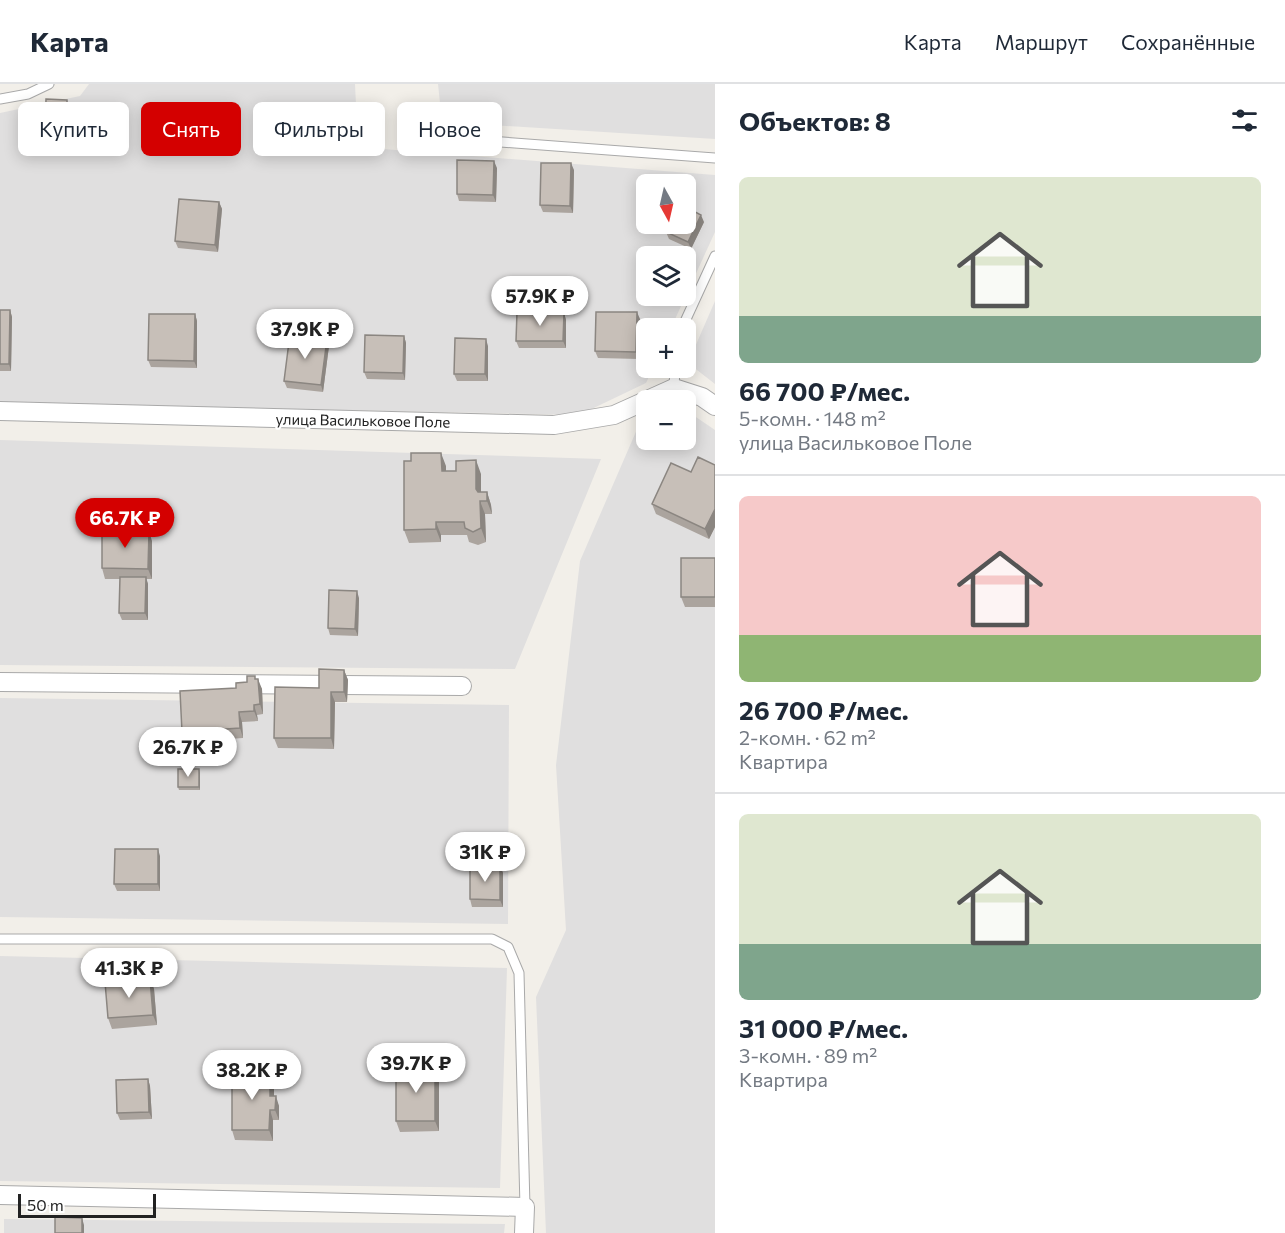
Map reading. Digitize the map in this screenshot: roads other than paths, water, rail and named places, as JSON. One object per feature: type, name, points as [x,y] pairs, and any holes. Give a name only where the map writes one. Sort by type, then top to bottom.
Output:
[{"type":"street","points":[[674,388],[702,397],[715,406]]},
{"type":"street","name":"улица Васильковое Поле","points":[[0,411],[554,425],[614,415],[674,388]]},
{"type":"street","points":[[0,682],[462,686]]},
{"type":"street","points":[[0,1195],[525,1207],[524,1233]]},
{"type":"lane","points":[[0,99],[28,94],[49,84]]},
{"type":"lane","points":[[502,142],[715,158]]},
{"type":"lane","points":[[687,318],[715,256]]},
{"type":"lane","points":[[674,378],[674,388]]},
{"type":"lane","points":[[0,939],[492,939],[508,947],[519,973],[525,1207]]}]
